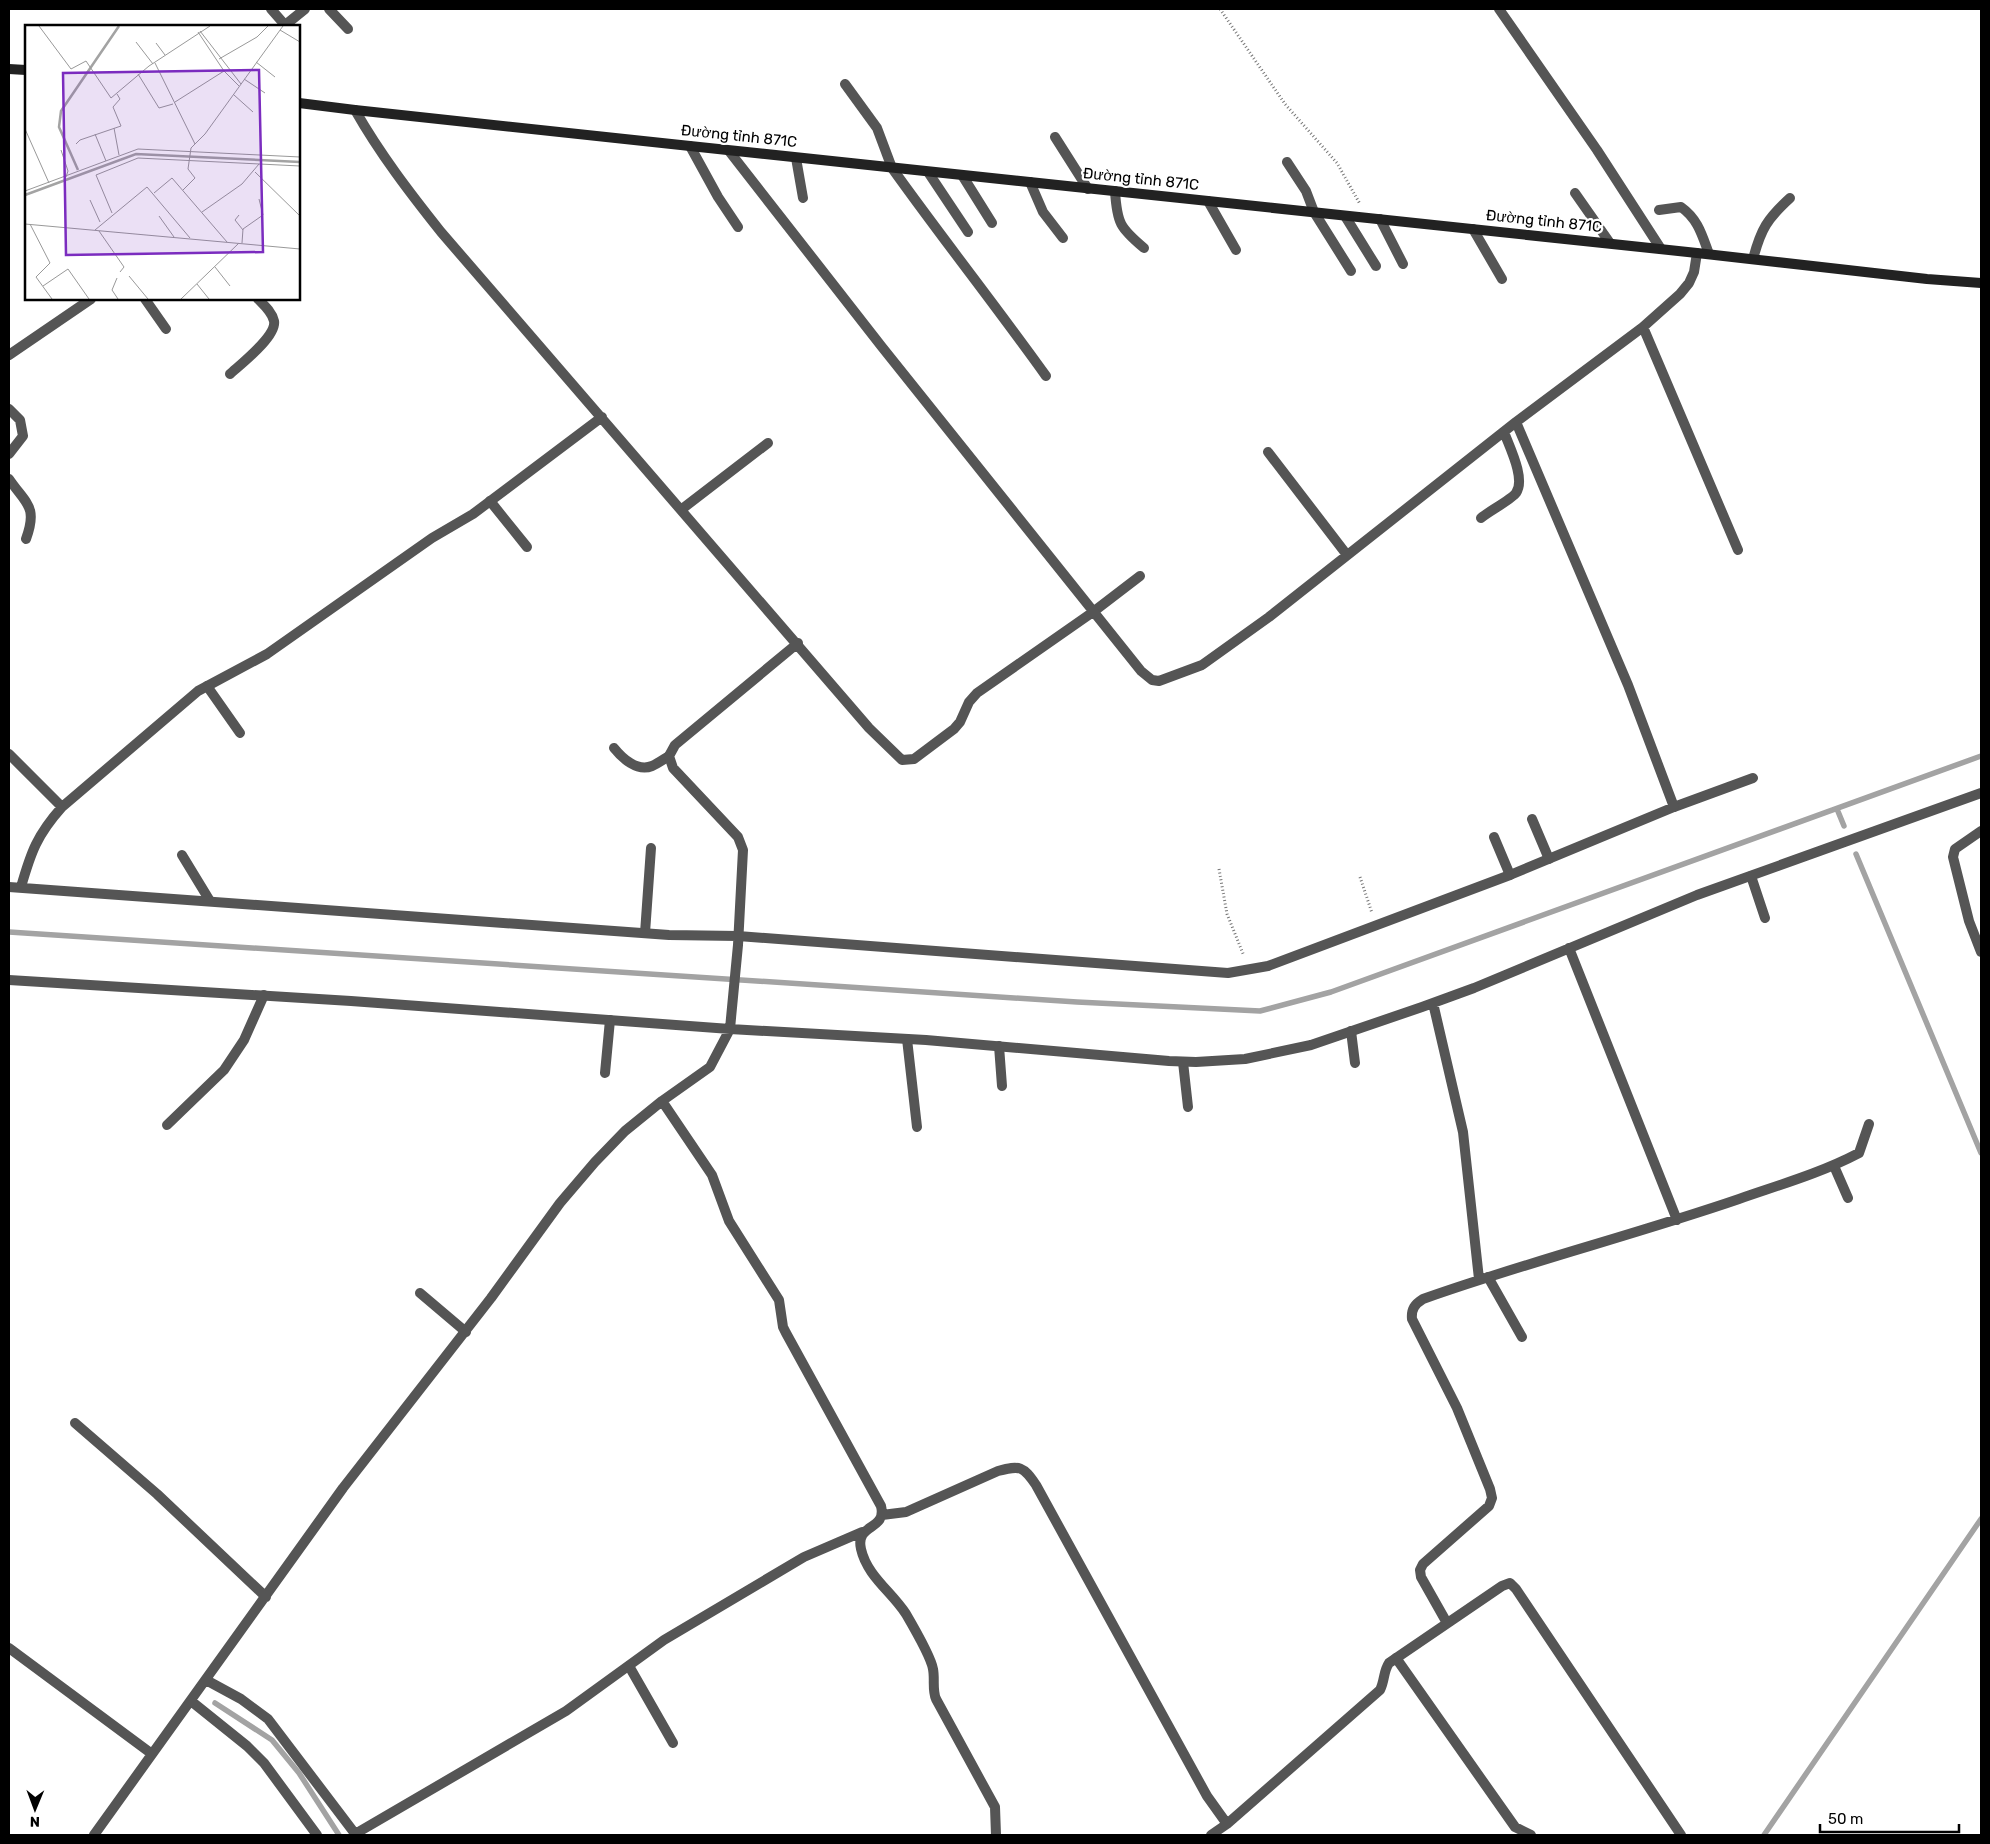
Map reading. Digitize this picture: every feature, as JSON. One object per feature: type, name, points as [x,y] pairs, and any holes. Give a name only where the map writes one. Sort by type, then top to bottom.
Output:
[{"type":"main road","points":[[9,68],[25,70]]},
{"type":"main road","name":"Đường tỉnh 871C","points":[[300,103],[729,151],[1697,252],[1927,279],[1981,283]]},
{"type":"street","points":[[271,9],[284,25]]},
{"type":"street","points":[[286,25],[305,9]]},
{"type":"street","points":[[329,9],[348,29]]},
{"type":"street","points":[[1499,9],[1597,150],[1661,249]]},
{"type":"street","points":[[845,84],[877,128],[892,168],[1046,376]]},
{"type":"street","points":[[355,110],[370,136],[398,176],[441,232],[869,728],[902,760],[914,759],[954,729],[960,722],[969,702],[977,693],[1093,612],[1140,576]]},
{"type":"street","points":[[1055,137],[1088,189]]},
{"type":"street","points":[[690,146],[718,197],[738,227]]},
{"type":"street","points":[[729,151],[1093,612],[1147,677],[1159,681],[1166,680],[1212,659],[1270,616],[1516,422],[1643,327],[1690,283],[1697,252]]},
{"type":"street","points":[[796,158],[803,198]]},
{"type":"street","points":[[1287,162],[1306,190],[1314,212],[1351,271]]},
{"type":"street","points":[[928,172],[968,232]]},
{"type":"street","points":[[962,175],[992,223]]},
{"type":"street","points":[[1030,182],[1043,212],[1063,238]]},
{"type":"street","points":[[1114,191],[1120,224],[1127,234],[1144,248]]},
{"type":"street","points":[[1575,193],[1610,243]]},
{"type":"street","points":[[1753,259],[1760,234],[1776,211],[1790,198]]},
{"type":"street","points":[[1208,201],[1236,250]]},
{"type":"street","points":[[1659,210],[1681,207],[1690,213],[1698,224],[1710,254]]},
{"type":"street","points":[[1345,216],[1376,266]]},
{"type":"street","points":[[1380,219],[1404,264]]},
{"type":"street","points":[[1473,229],[1502,279]]},
{"type":"street","points":[[9,355],[90,300]]},
{"type":"street","points":[[146,300],[166,329]]},
{"type":"street","points":[[230,374],[272,332],[274,323],[272,314],[259,300]]},
{"type":"street","points":[[1643,327],[1738,550]]},
{"type":"street","points":[[9,409],[20,420],[23,436],[9,454]]},
{"type":"street","points":[[21,887],[36,842],[62,807],[190,698],[207,686],[267,654],[432,538],[473,514],[602,418]]},
{"type":"street","points":[[1516,422],[1628,685],[1674,807]]},
{"type":"street","points":[[1480,518],[1516,493],[1520,483],[1517,467],[1504,432]]},
{"type":"street","points":[[682,509],[768,443]]},
{"type":"street","points":[[1268,452],[1347,555]]},
{"type":"street","points":[[10,483],[32,511],[31,524],[26,539]]},
{"type":"street","points":[[490,501],[527,546]]},
{"type":"street","points":[[614,748],[623,758],[642,767],[651,767],[669,756],[675,745],[798,644]]},
{"type":"street","points":[[207,686],[240,733]]},
{"type":"street","points":[[9,754],[62,807]]},
{"type":"street","points":[[94,1835],[343,1488],[466,1332],[560,1203],[595,1162],[625,1132],[662,1101],[710,1067],[730,1029],[743,859],[741,842],[673,768],[669,756]]},
{"type":"street","points":[[9,886],[738,941],[1228,973],[1249,971],[1268,966],[1510,875],[1674,807],[1753,778]]},
{"type":"street","points":[[9,980],[264,995],[730,1029],[907,1039],[1183,1062],[1221,1061],[1254,1057],[1311,1045],[1433,1003],[1671,905],[1981,793]]},
{"type":"street","points":[[1532,819],[1549,859]]},
{"type":"street","points":[[1981,832],[1955,849],[1953,857],[1970,921],[1981,952]]},
{"type":"street","points":[[1494,838],[1510,875]]},
{"type":"street","points":[[645,933],[651,848]]},
{"type":"street","points":[[182,855],[210,901]]},
{"type":"street","points":[[1751,876],[1765,918]]},
{"type":"street","points":[[1569,948],[1677,1220]]},
{"type":"street","points":[[167,1125],[224,1070],[244,1040],[264,995]]},
{"type":"street","points":[[1433,1003],[1462,1132],[1483,1278],[1522,1337]]},
{"type":"street","points":[[605,1073],[610,1020]]},
{"type":"street","points":[[1351,1031],[1355,1063]]},
{"type":"street","points":[[907,1039],[917,1127]]},
{"type":"street","points":[[999,1046],[1002,1086]]},
{"type":"street","points":[[1183,1062],[1188,1107]]},
{"type":"street","points":[[206,1680],[241,1699],[268,1719],[355,1834],[566,1711],[664,1640],[804,1557],[862,1532],[878,1522],[882,1515],[881,1506],[786,1333],[779,1300],[729,1221],[712,1175],[662,1101]]},
{"type":"street","points":[[1447,1623],[1420,1570],[1423,1564],[1489,1506],[1492,1498],[1457,1408],[1412,1319],[1411,1312],[1416,1303],[1483,1278],[1677,1220],[1834,1166],[1859,1153],[1870,1124]]},
{"type":"street","points":[[1834,1166],[1848,1198]]},
{"type":"street","points":[[420,1293],[466,1332]]},
{"type":"street","points":[[75,1423],[157,1494],[266,1596]]},
{"type":"street","points":[[882,1515],[906,1512],[998,1471],[1014,1466],[1026,1470],[1041,1493],[1207,1796],[1227,1824]]},
{"type":"street","points":[[862,1532],[860,1541],[863,1556],[877,1580],[906,1614],[932,1665],[936,1699],[995,1807],[996,1835]]},
{"type":"street","points":[[1211,1835],[1227,1824],[1380,1690],[1384,1682],[1384,1671],[1389,1663],[1502,1586],[1510,1583],[1516,1589],[1681,1835]]},
{"type":"street","points":[[9,1648],[152,1754]]},
{"type":"street","points":[[1396,1658],[1515,1827],[1531,1835]]},
{"type":"street","points":[[629,1666],[673,1743]]},
{"type":"street","points":[[191,1701],[247,1746],[264,1763],[317,1835]]},
{"type":"path","points":[[1220,9],[1284,104],[1338,163],[1367,218]]},
{"type":"path","points":[[1219,869],[1227,914],[1249,971]]},
{"type":"path","points":[[1360,877],[1377,925]]},
{"type":"waterway","points":[[9,932],[1077,1002],[1260,1011],[1331,992],[1981,756]]},
{"type":"waterway","points":[[1837,809],[1844,826]]},
{"type":"waterway","points":[[1856,854],[1981,1153]]},
{"type":"waterway","points":[[1764,1835],[1981,1519]]},
{"type":"waterway","points":[[215,1703],[272,1740],[299,1773],[339,1835]]}]
